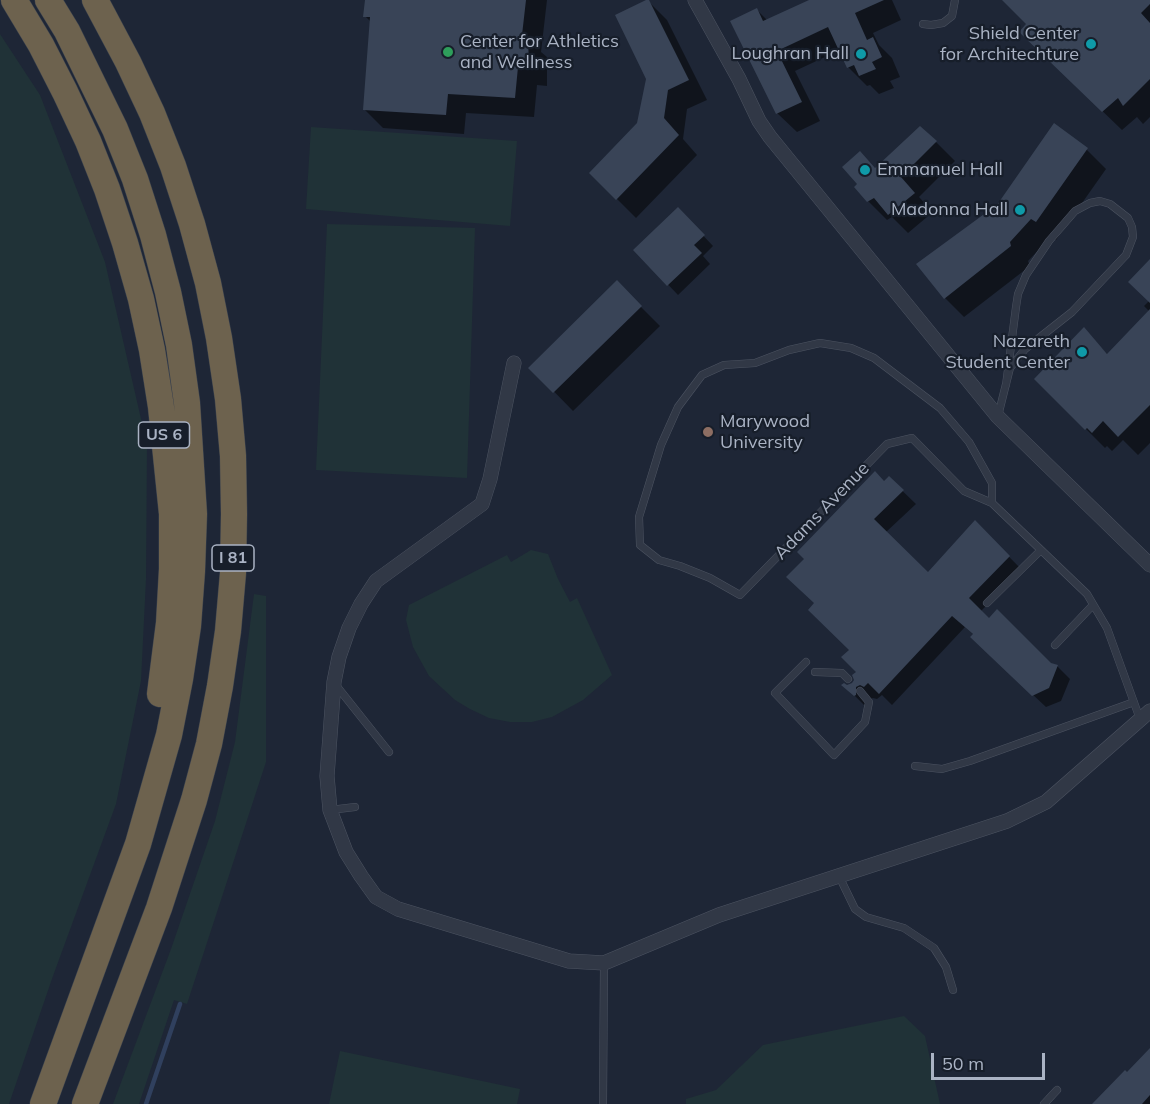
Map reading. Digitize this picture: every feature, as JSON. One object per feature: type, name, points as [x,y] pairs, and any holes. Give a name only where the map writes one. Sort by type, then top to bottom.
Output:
[{"type":"highway","name":"US 6","points":[[14,0],[65,92],[107,189],[141,299],[161,407],[172,514],[169,623],[154,732],[121,894]]},
{"type":"highway","name":"I 81","points":[[43,1104],[121,894],[155,789],[169,735],[188,626],[194,514],[192,458],[179,345],[153,235],[135,179],[115,129],[82,60],[48,0]]},
{"type":"highway","name":"I 81","points":[[85,1104],[159,908],[194,800],[220,686],[228,631],[233,573],[234,514],[233,456],[222,359],[208,283],[173,166],[152,113],[95,0]]},
{"type":"street","points":[[695,0],[739,79],[759,121],[770,137],[998,417],[1150,565]]},
{"type":"street","points":[[514,363],[482,504],[376,581],[349,628],[339,657],[334,682],[327,776],[330,810],[346,852],[376,897],[398,909],[569,962],[604,963],[719,915],[1007,821],[1046,802],[1145,716]]},
{"type":"lane","points":[[923,24],[943,23],[952,16],[955,0]]},
{"type":"lane","points":[[998,417],[1006,385],[1010,368],[1024,349],[1072,312],[1126,255],[1133,237],[1132,227],[1128,218],[1110,204],[1100,201],[1090,203],[1075,211],[1049,241],[1026,275],[1018,294],[1006,385]]},
{"type":"lane","name":"Adams Avenue","points":[[820,344],[851,348],[874,358],[940,408],[969,442],[992,483],[992,503],[964,491],[912,438],[887,444],[740,596],[710,578],[659,560],[640,545],[639,518],[665,435],[678,408],[702,375],[724,365],[755,363],[789,350],[820,344]]},
{"type":"lane","points":[[992,503],[1087,594],[1107,628],[1134,702],[1145,716]]},
{"type":"lane","points":[[987,603],[1041,550]]},
{"type":"lane","points":[[1055,645],[1094,605]]},
{"type":"lane","points":[[806,662],[775,693],[834,755],[865,722],[869,702],[860,691]]},
{"type":"lane","points":[[815,672],[842,673],[848,679]]},
{"type":"lane","points":[[334,682],[389,752]]},
{"type":"lane","points":[[915,766],[942,769],[970,761],[1134,702]]},
{"type":"lane","points":[[330,810],[355,807]]},
{"type":"lane","points":[[839,876],[855,909],[860,913],[866,917],[904,928],[934,948],[946,967],[953,990]]},
{"type":"lane","points":[[603,1104],[604,963]]},
{"type":"lane","points":[[1044,1104],[1057,1090]]},
{"type":"shaded area","points":[[0,34],[40,95],[105,262],[147,445],[146,579],[141,681],[116,804],[9,1104],[0,1104]]},
{"type":"shaded area","points":[[311,127],[517,141],[510,226],[306,209]]},
{"type":"shaded area","points":[[327,224],[475,228],[467,478],[316,470]]},
{"type":"shaded area","points":[[531,550],[548,554],[570,602],[577,598],[612,675],[583,700],[552,717],[532,722],[510,722],[489,718],[470,709],[455,700],[429,676],[413,647],[406,620],[409,605],[507,555],[511,562]]},
{"type":"shaded area","points":[[254,594],[266,596],[266,762],[187,1004],[174,1000],[139,1104],[113,1104],[171,949],[215,821],[235,742]]},
{"type":"shaded area","points":[[904,1016],[925,1036],[940,1104],[686,1104],[686,1099],[716,1090],[763,1045]]},
{"type":"shaded area","points":[[340,1051],[520,1089],[517,1104],[329,1104]]},
{"type":"building","name":"Center for Athletics and Wellness","points":[[365,0],[526,0],[522,35],[528,37],[529,67],[518,67],[515,98],[448,94],[446,115],[363,110],[370,17],[363,17]]},
{"type":"building","points":[[649,0],[689,80],[668,90],[664,118],[679,135],[616,200],[589,173],[637,123],[646,79],[615,15]]},
{"type":"building","name":"Loughran Hall","points":[[809,0],[884,0],[855,13],[867,40],[873,37],[882,57],[872,62],[876,69],[859,76],[854,65],[847,68],[828,27],[777,51],[802,102],[776,114],[730,21],[757,8],[763,21]]},
{"type":"building","name":"Shield Center for Architechture","points":[[1002,0],[1150,0],[1150,4],[1141,13],[1150,23],[1150,79],[1123,106],[1118,98],[1102,112],[1019,32],[1026,24]]},
{"type":"building","name":"Madonna Hall","points":[[1054,123],[1088,148],[1036,222],[1031,219],[1010,242],[1011,246],[944,299],[916,264],[987,212],[990,215]]},
{"type":"building","name":"Emmanuel Hall","points":[[920,126],[937,141],[901,177],[915,193],[888,215],[874,198],[867,202],[854,187],[857,184],[842,167],[860,151],[875,168]]},
{"type":"building","points":[[678,207],[705,235],[694,245],[702,253],[667,286],[633,250]]},
{"type":"building","points":[[1150,259],[1150,303],[1128,282]]},
{"type":"building","points":[[617,280],[642,306],[553,393],[528,368]]},
{"type":"building","name":"Nazareth Student Center","points":[[1150,309],[1150,405],[1118,437],[1103,421],[1092,433],[1087,428],[1085,430],[1034,379],[1084,327],[1107,354]]},
{"type":"building","points":[[875,471],[884,481],[889,476],[904,490],[874,519],[928,572],[975,520],[1010,556],[969,598],[989,618],[997,609],[1051,663],[1058,665],[1049,688],[1032,696],[970,637],[973,634],[952,616],[879,694],[868,683],[864,687],[860,685],[856,687],[854,696],[841,685],[852,683],[854,680],[852,675],[856,672],[841,657],[849,650],[808,610],[814,603],[786,577],[804,559],[797,552]]},
{"type":"building","points":[[1150,1048],[1150,1095],[1142,1104],[1092,1104],[1125,1070],[1127,1072]]},
{"type":"waterway","points":[[146,1104],[180,1004]]},
{"type":"place","name":"Shield Center for Architechture","points":[[1091,44]]},
{"type":"place","name":"Center for Athletics and Wellness","points":[[448,52]]},
{"type":"place","name":"Loughran Hall","points":[[861,54]]},
{"type":"place","name":"Emmanuel Hall","points":[[865,170]]},
{"type":"place","name":"Madonna Hall","points":[[1020,210]]},
{"type":"place","name":"Nazareth Student Center","points":[[1082,352]]},
{"type":"place","name":"Marywood University","points":[[708,432]]}]
